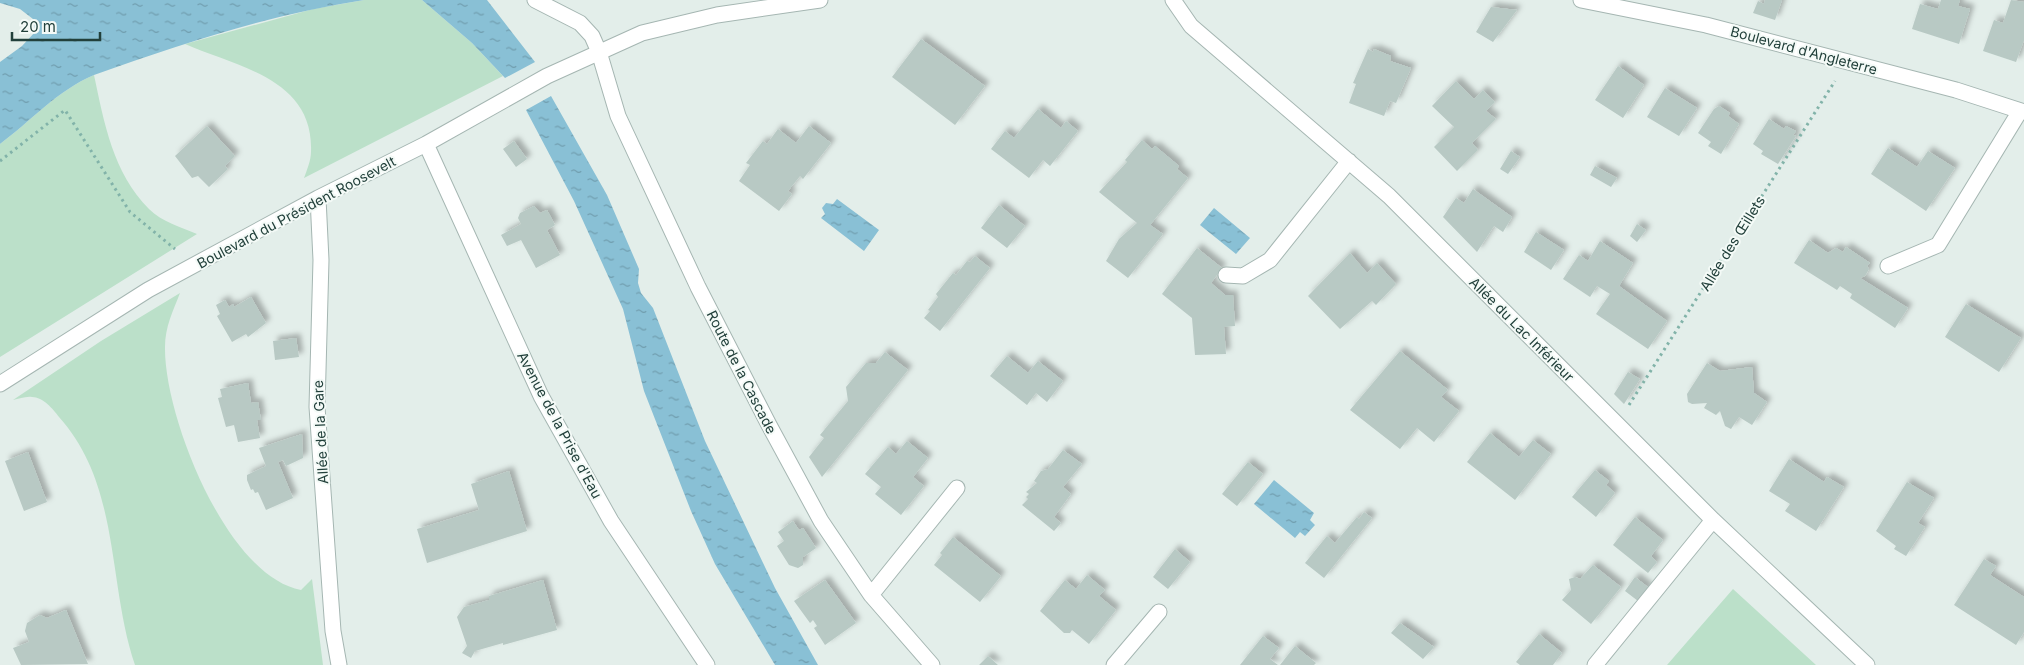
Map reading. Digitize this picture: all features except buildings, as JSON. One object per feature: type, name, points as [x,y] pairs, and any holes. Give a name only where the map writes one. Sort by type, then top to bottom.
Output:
[{"type":"street","points":[[534,0],[580,23],[592,36],[599,52],[642,33],[717,15],[820,0]]},
{"type":"street","name":"Allée du Lac Inférieur","points":[[1173,0],[1191,26],[1389,196],[1713,520],[1867,665]]},
{"type":"street","name":"Boulevard d'Angleterre","points":[[1581,0],[1706,24],[1956,90],[2022,111]]},
{"type":"street","name":"Boulevard du Président Roosevelt","points":[[0,384],[148,290],[318,198],[426,144],[547,76],[599,52]]},
{"type":"street","name":"Route de la Cascade","points":[[599,52],[618,116],[698,288],[821,520],[871,595],[932,665]]},
{"type":"street","points":[[1888,266],[1938,245],[2022,111]]},
{"type":"street","name":"Avenue de la Prise d'Eau","points":[[426,144],[542,396],[611,521],[707,665]]},
{"type":"street","points":[[1226,275],[1243,276],[1270,260],[1349,161]]},
{"type":"street","name":"Allée de la Gare","points":[[318,198],[321,260],[317,407],[333,631],[339,665]]},
{"type":"street","points":[[871,595],[958,488]]},
{"type":"street","points":[[1595,665],[1713,520]]},
{"type":"street","points":[[1114,665],[1159,612]]},
{"type":"path","name":"Allée des Œillets","points":[[1616,424],[1847,62]]},
{"type":"path","points":[[0,161],[65,110],[130,212],[171,244],[189,268]]},
{"type":"green space","points":[[364,0],[422,0],[472,43],[503,76],[304,178],[311,155],[309,127],[300,107],[286,91],[269,79],[249,69],[185,44],[313,9]]},
{"type":"green space","points":[[94,75],[106,129],[118,163],[137,195],[154,214],[197,234],[0,357],[0,144],[57,97]]},
{"type":"green space","points":[[180,293],[168,326],[165,347],[167,376],[175,412],[188,450],[204,489],[225,525],[248,556],[274,578],[301,590],[312,579],[323,665],[135,665],[126,633],[103,504],[93,473],[79,444],[57,414],[47,404],[40,399],[32,397],[13,400],[101,341]]},
{"type":"green space","points":[[1733,589],[1816,665],[1667,665]]},
{"type":"water","points":[[0,0],[364,0],[295,13],[227,31],[94,75],[57,97],[0,144],[0,62],[22,46],[35,32],[33,19],[20,9],[0,3]]},
{"type":"water","points":[[422,0],[487,0],[535,62],[505,78],[472,43]]},
{"type":"water","points":[[551,96],[607,195],[639,269],[638,283],[641,293],[653,308],[705,441],[775,588],[818,665],[775,665],[715,564],[691,511],[644,391],[623,309],[574,201],[526,110]]},
{"type":"water","points":[[837,199],[879,230],[864,251],[821,218],[825,214],[822,208],[826,203],[833,204]]},
{"type":"water","points":[[1214,208],[1250,238],[1236,254],[1200,225]]},
{"type":"water","points":[[1274,480],[1314,513],[1310,520],[1315,525],[1305,536],[1300,532],[1295,538],[1254,504]]}]
